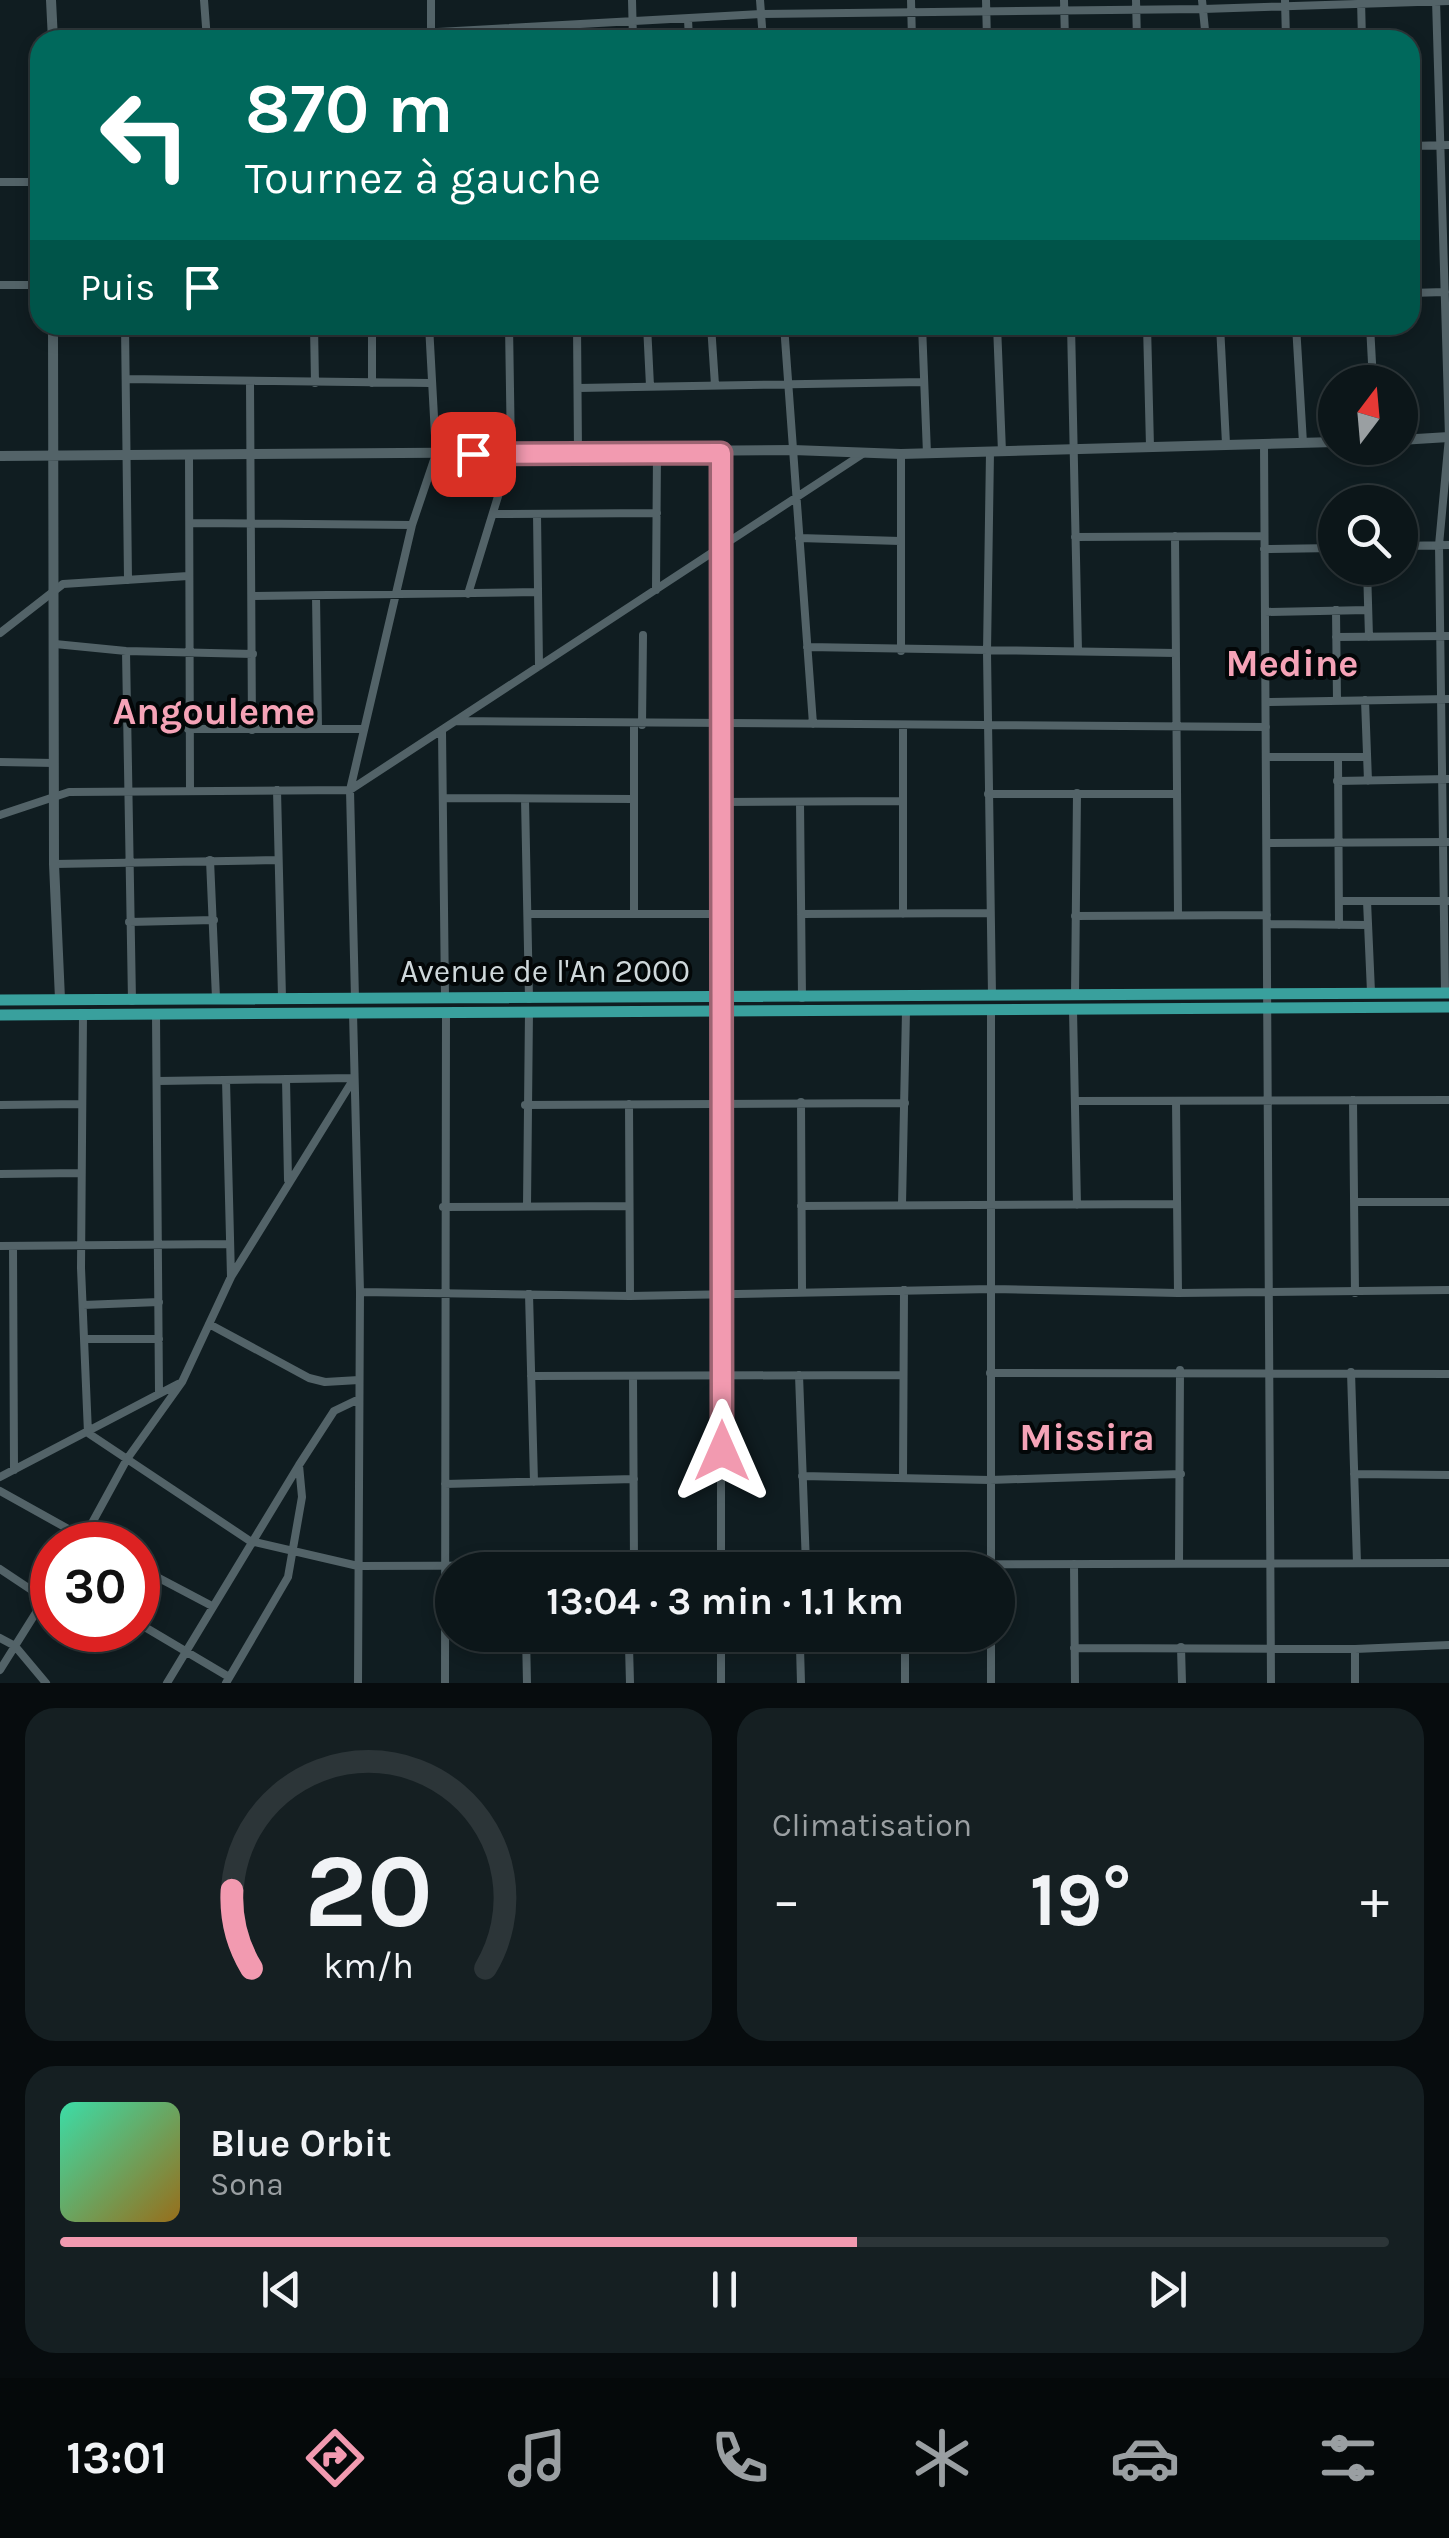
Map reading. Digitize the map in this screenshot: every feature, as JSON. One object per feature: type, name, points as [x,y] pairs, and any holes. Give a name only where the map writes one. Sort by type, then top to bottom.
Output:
[{"type":"main road","name":"Avenue de l'An 2000","points":[[0,1000],[445,996],[529,1005],[723,1014],[1073,1010],[1371,992],[1447,993]]},
{"type":"main road","name":"Avenue de l'An 2000","points":[[0,1015],[446,1012],[529,1005],[719,999],[992,995],[1449,1007]]},
{"type":"street","points":[[51,0],[52,30]]},
{"type":"street","points":[[204,0],[206,30]]},
{"type":"street","points":[[430,0],[431,30]]},
{"type":"street","points":[[632,0],[633,30]]},
{"type":"street","points":[[760,0],[762,30]]},
{"type":"street","points":[[911,0],[912,30]]},
{"type":"street","points":[[986,0],[987,30]]},
{"type":"street","points":[[1064,0],[1065,30]]},
{"type":"street","points":[[1436,1],[1445,145],[1449,438],[1444,545],[1447,993]]},
{"type":"street","points":[[489,30],[761,14],[1064,12],[1136,5],[1449,1]]},
{"type":"street","points":[[1361,2],[1362,30]]},
{"type":"street","points":[[1285,3],[1286,30]]},
{"type":"street","points":[[1136,5],[1137,30]]},
{"type":"street","points":[[1202,5],[1205,30]]},
{"type":"street","points":[[688,19],[689,30]]},
{"type":"street","points":[[1420,146],[1445,145]]},
{"type":"street","points":[[0,182],[30,182]]},
{"type":"street","points":[[0,285],[30,285]]},
{"type":"street","points":[[1420,293],[1447,292]]},
{"type":"street","points":[[53,335],[54,864],[60,999]]},
{"type":"street","points":[[125,335],[128,580]]},
{"type":"street","points":[[314,335],[315,383]]},
{"type":"street","points":[[372,335],[372,383]]},
{"type":"street","points":[[358,1683],[360,1292],[350,790],[412,525],[436,454],[429,335]]},
{"type":"street","points":[[468,594],[511,454],[510,335]]},
{"type":"street","points":[[577,335],[578,453]]},
{"type":"street","points":[[647,335],[650,386]]},
{"type":"street","points":[[712,335],[715,385]]},
{"type":"street","points":[[785,335],[812,724]]},
{"type":"street","points":[[922,335],[927,454]]},
{"type":"street","points":[[992,995],[987,652],[997,335]]},
{"type":"street","points":[[1071,335],[1078,651]]},
{"type":"street","points":[[1147,335],[1150,447]]},
{"type":"street","points":[[1221,335],[1226,444]]},
{"type":"street","points":[[1297,335],[1303,443]]},
{"type":"street","points":[[1371,335],[1373,365]]},
{"type":"street","points":[[126,379],[430,383]]},
{"type":"street","points":[[578,388],[924,382]]},
{"type":"street","points":[[250,383],[252,730]]},
{"type":"street","points":[[1418,439],[1449,438]]},
{"type":"street","points":[[0,456],[793,450],[927,454],[1318,443]]},
{"type":"street","points":[[1264,444],[1271,1683]]},
{"type":"street","points":[[656,590],[657,453]]},
{"type":"street","points":[[721,453],[721,1552]]},
{"type":"street","points":[[0,815],[69,792],[350,790],[864,454]]},
{"type":"street","points":[[901,454],[901,651]]},
{"type":"street","points":[[189,456],[190,790]]},
{"type":"street","points":[[495,514],[656,513]]},
{"type":"street","points":[[537,514],[539,666]]},
{"type":"street","points":[[190,523],[412,525]]},
{"type":"street","points":[[1175,536],[1178,914]]},
{"type":"street","points":[[1075,537],[1264,536]]},
{"type":"street","points":[[799,538],[900,541]]},
{"type":"street","points":[[1418,546],[1444,545]]},
{"type":"street","points":[[1264,550],[1318,548]]},
{"type":"street","points":[[0,633],[54,588],[188,576]]},
{"type":"street","points":[[1367,585],[1369,637]]},
{"type":"street","points":[[253,596],[538,592]]},
{"type":"street","points":[[316,596],[318,728]]},
{"type":"street","points":[[1336,610],[1336,701]]},
{"type":"street","points":[[1265,612],[1368,610]]},
{"type":"street","points":[[634,914],[633,799],[642,635]]},
{"type":"street","points":[[1336,637],[1445,636]]},
{"type":"street","points":[[55,644],[126,651],[253,654]]},
{"type":"street","points":[[807,647],[1176,653]]},
{"type":"street","points":[[126,651],[132,1001]]},
{"type":"street","points":[[1266,702],[1445,699]]},
{"type":"street","points":[[1366,700],[1368,780]]},
{"type":"street","points":[[456,721],[1266,728]]},
{"type":"street","points":[[902,726],[903,914]]},
{"type":"street","points":[[188,729],[362,729]]},
{"type":"street","points":[[442,730],[445,996]]},
{"type":"street","points":[[1266,757],[1367,757]]},
{"type":"street","points":[[1338,758],[1339,925]]},
{"type":"street","points":[[0,762],[54,764]]},
{"type":"street","points":[[1337,781],[1446,780]]},
{"type":"street","points":[[277,790],[282,998]]},
{"type":"street","points":[[1075,995],[1077,793]]},
{"type":"street","points":[[988,794],[1177,794]]},
{"type":"street","points":[[442,798],[633,799]]},
{"type":"street","points":[[524,799],[529,914],[527,1206]]},
{"type":"street","points":[[720,802],[902,801]]},
{"type":"street","points":[[800,802],[802,998]]},
{"type":"street","points":[[1266,843],[1446,842]]},
{"type":"street","points":[[210,860],[216,998]]},
{"type":"street","points":[[54,864],[277,860]]},
{"type":"street","points":[[1339,900],[1446,901]]},
{"type":"street","points":[[1367,901],[1371,992]]},
{"type":"street","points":[[529,914],[720,914]]},
{"type":"street","points":[[801,914],[988,914]]},
{"type":"street","points":[[1074,916],[1178,914],[1368,925]]},
{"type":"street","points":[[129,922],[214,920]]},
{"type":"street","points":[[991,1552],[992,1010]]},
{"type":"street","points":[[1073,1010],[1077,1205]]},
{"type":"street","points":[[902,1205],[906,1011]]},
{"type":"street","points":[[444,1552],[446,1012]]},
{"type":"street","points":[[156,1014],[160,1392]]},
{"type":"street","points":[[82,1015],[81,1245],[88,1433]]},
{"type":"street","points":[[158,1082],[354,1078]]},
{"type":"street","points":[[93,1522],[126,1459],[182,1382],[231,1277],[354,1078]]},
{"type":"street","points":[[286,1079],[288,1184]]},
{"type":"street","points":[[226,1080],[231,1277]]},
{"type":"street","points":[[1176,1100],[1178,1294]]},
{"type":"street","points":[[1352,1100],[1355,1292]]},
{"type":"street","points":[[1075,1101],[1449,1100]]},
{"type":"street","points":[[801,1102],[802,1290]]},
{"type":"street","points":[[525,1105],[906,1103]]},
{"type":"street","points":[[0,1105],[82,1104]]},
{"type":"street","points":[[629,1104],[630,1296]]},
{"type":"street","points":[[0,1174],[80,1173]]},
{"type":"street","points":[[1354,1202],[1449,1202]]},
{"type":"street","points":[[800,1206],[1178,1204]]},
{"type":"street","points":[[444,1207],[628,1206]]},
{"type":"street","points":[[0,1246],[228,1244]]},
{"type":"street","points":[[13,1246],[14,1470]]},
{"type":"street","points":[[360,1292],[630,1296],[802,1290],[992,1289],[1178,1294],[1449,1290]]},
{"type":"street","points":[[903,1478],[904,1290]]},
{"type":"street","points":[[529,1294],[534,1482]]},
{"type":"street","points":[[84,1305],[159,1302]]},
{"type":"street","points":[[0,1304],[12,1304]]},
{"type":"street","points":[[209,1324],[309,1378],[359,1380]]},
{"type":"street","points":[[85,1339],[158,1340]]},
{"type":"street","points":[[1179,1563],[1180,1370]]},
{"type":"street","points":[[990,1373],[1270,1370],[1449,1374]]},
{"type":"street","points":[[1351,1372],[1357,1563]]},
{"type":"street","points":[[798,1375],[805,1552]]},
{"type":"street","points":[[531,1376],[903,1375]]},
{"type":"street","points":[[633,1376],[634,1552]]},
{"type":"street","points":[[0,1477],[182,1382]]},
{"type":"street","points":[[167,1683],[250,1541],[334,1411],[359,1399]]},
{"type":"street","points":[[88,1433],[250,1541],[358,1566],[435,1566]]},
{"type":"street","points":[[160,1636],[228,1680],[288,1577],[302,1497],[299,1465]]},
{"type":"street","points":[[802,1476],[990,1480],[1181,1474]]},
{"type":"street","points":[[1354,1474],[1449,1474]]},
{"type":"street","points":[[445,1484],[634,1479]]},
{"type":"street","points":[[0,1491],[50,1522]]},
{"type":"street","points":[[1015,1566],[1449,1562]]},
{"type":"street","points":[[1074,1564],[1075,1683]]},
{"type":"street","points":[[0,1569],[30,1589]]},
{"type":"street","points":[[160,1578],[212,1606]]},
{"type":"street","points":[[0,1670],[30,1622]]},
{"type":"street","points":[[0,1638],[15,1646],[46,1683]]},
{"type":"street","points":[[1074,1648],[1355,1650],[1449,1645]]},
{"type":"street","points":[[1181,1647],[1182,1683]]},
{"type":"street","points":[[1355,1650],[1355,1683]]},
{"type":"street","points":[[444,1652],[444,1683]]},
{"type":"street","points":[[526,1652],[527,1683]]},
{"type":"street","points":[[629,1652],[630,1683]]},
{"type":"street","points":[[721,1652],[721,1683]]},
{"type":"street","points":[[800,1652],[801,1683]]},
{"type":"street","points":[[904,1652],[905,1683]]},
{"type":"street","points":[[991,1652],[992,1683]]},
{"type":"district","name":"Medine","points":[[1292,663]]},
{"type":"district","name":"Angouleme","points":[[214,711]]},
{"type":"district","name":"Missira","points":[[1087,1437]]},
{"type":"route","points":[[473,454],[721,453],[722,1451]]}]
